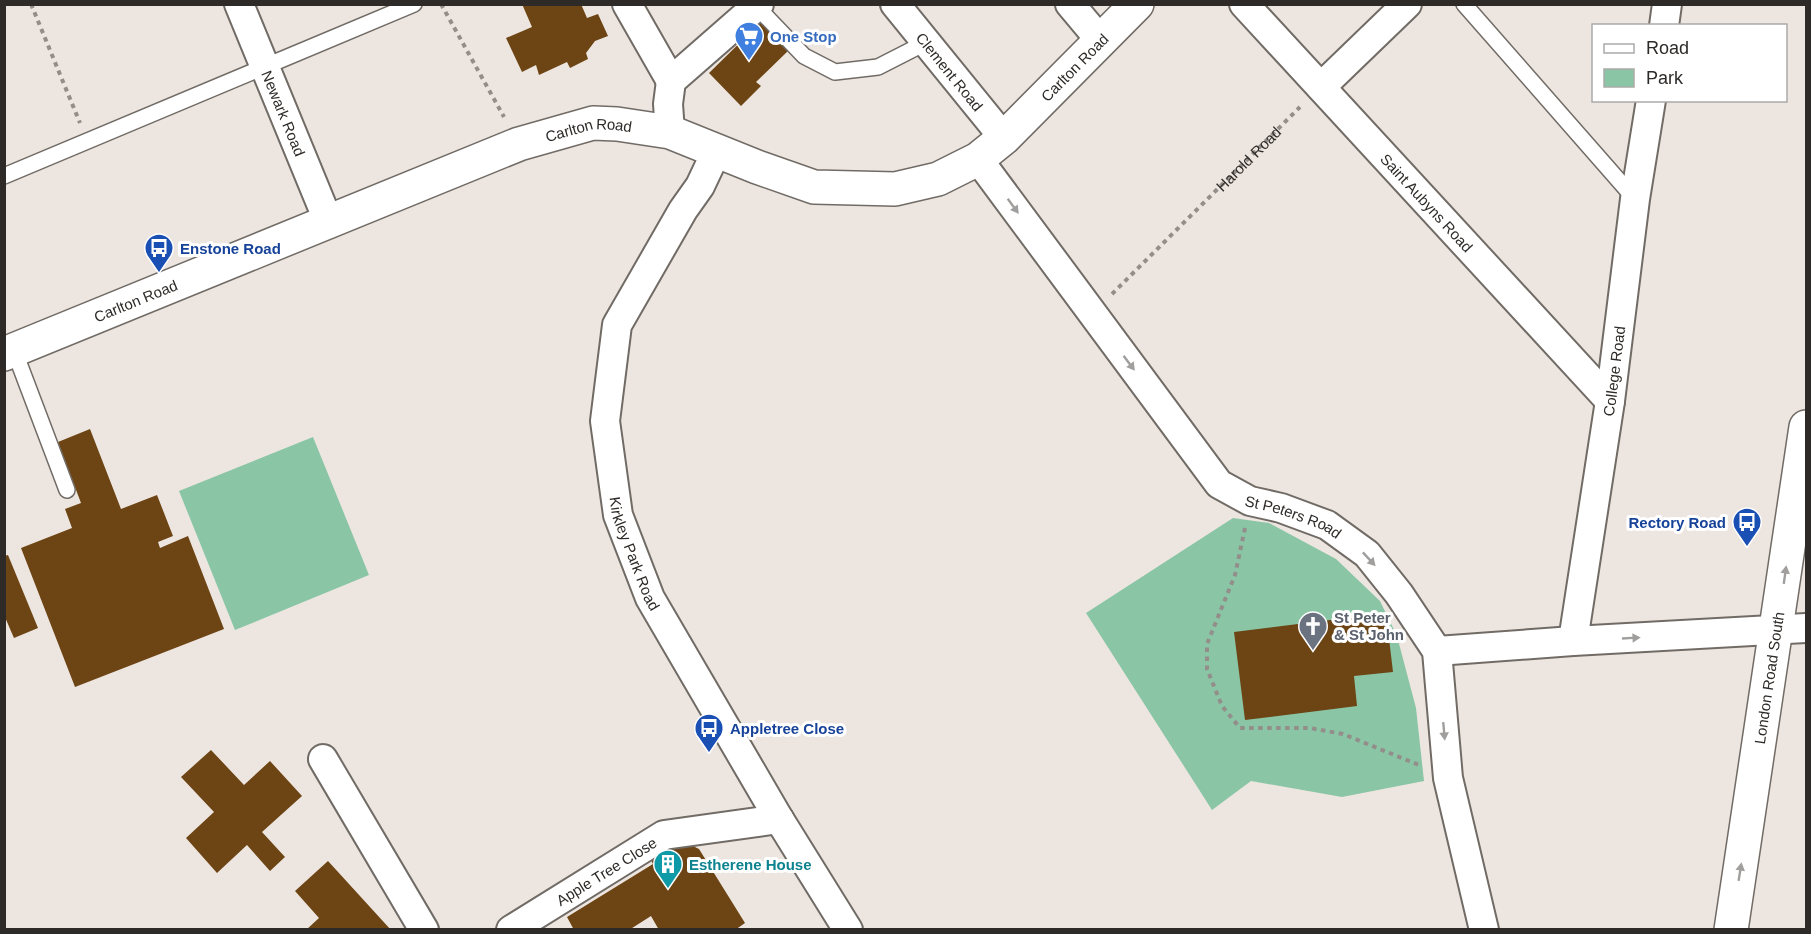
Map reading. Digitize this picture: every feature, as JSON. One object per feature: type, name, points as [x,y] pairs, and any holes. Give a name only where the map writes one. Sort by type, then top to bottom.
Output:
[{"type":"street","name":"Newark Road","points":[[239,4],[329,223]]},
{"type":"street","points":[[627,4],[670,81],[668,104],[670,132]]},
{"type":"street","name":"Clement Road","points":[[895,4],[1004,138]]},
{"type":"street","points":[[1070,4],[1101,41]]},
{"type":"street","name":"Carlton Road","points":[[9,352],[519,144],[593,123],[670,132],[814,187],[895,189],[938,179],[978,159],[1004,138],[1137,4]]},
{"type":"street","name":"Saint Aubyns Road","points":[[1244,4],[1610,401]]},
{"type":"street","points":[[1321,87],[1407,4]]},
{"type":"street","points":[[1664,24],[1667,4]]},
{"type":"street","points":[[670,81],[758,6]]},
{"type":"street","name":"College Road","points":[[1573,641],[1610,401],[1635,200],[1651,102]]},
{"type":"street","name":"Kirkley Park Road","points":[[717,150],[700,186],[683,210],[617,325],[605,421],[618,515],[650,597],[779,819],[848,930]]},
{"type":"street","name":"St Peters Road","points":[[978,159],[1219,484],[1250,501],[1281,508],[1327,525],[1367,554],[1399,594],[1437,651],[1448,777],[1484,930]]},
{"type":"street","name":"London Road South","points":[[1731,930],[1792,629],[1806,427]]},
{"type":"street","points":[[1437,651],[1792,629]]},
{"type":"street","points":[[323,759],[424,930]]},
{"type":"street","name":"Apple Tree Close","points":[[511,930],[664,835],[779,819]]},
{"type":"lane","points":[[4,176],[414,4]]},
{"type":"lane","points":[[1464,4],[1635,200]]},
{"type":"lane","points":[[758,6],[804,56],[835,72],[878,67],[927,42]]},
{"type":"lane","points":[[9,352],[67,490]]},
{"type":"path","points":[[31,4],[88,140]]},
{"type":"path","points":[[441,4],[519,144]]},
{"type":"path","name":"Harold Road","points":[[1092,313],[1321,87]]},
{"type":"path","points":[[1250,501],[1235,575],[1207,644],[1207,669],[1222,706],[1240,728],[1310,728],[1343,734],[1448,777]]},
{"type":"green space","points":[[313,437],[369,575],[235,630],[179,491]]},
{"type":"green space","points":[[1233,518],[1269,523],[1336,559],[1380,601],[1397,636],[1416,708],[1424,781],[1342,797],[1251,781],[1212,810],[1086,613]]},
{"type":"building","points":[[522,4],[581,4],[587,18],[598,14],[608,36],[595,41],[586,53],[588,59],[570,68],[567,62],[539,75],[536,65],[522,72],[506,38],[532,27]]},
{"type":"building","name":"One Stop","points":[[763,20],[790,49],[756,82],[761,86],[741,106],[709,73]]},
{"type":"building","points":[[90,429],[121,509],[157,495],[173,536],[158,542],[160,548],[188,536],[224,629],[75,687],[21,548],[72,528],[65,509],[81,503],[58,442]]},
{"type":"building","points":[[8,555],[38,628],[14,638],[4,615],[4,556]]},
{"type":"building","name":"St Peter & St John","points":[[1386,613],[1393,672],[1354,676],[1357,706],[1245,720],[1234,632]]},
{"type":"building","points":[[211,750],[244,785],[270,761],[302,796],[262,832],[285,857],[270,871],[247,845],[217,873],[186,838],[214,812],[181,777]]},
{"type":"building","name":"Estherene House","points":[[687,843],[699,849],[745,923],[735,930],[659,930],[651,916],[629,930],[574,930],[567,917],[653,864],[650,858],[670,846]]},
{"type":"building","points":[[328,861],[391,930],[306,930],[319,918],[295,891]]},
{"type":"place","name":"One Stop","points":[[749,62]]},
{"type":"place","name":"Enstone Road","points":[[159,274]]},
{"type":"place","name":"Rectory Road","points":[[1747,548]]},
{"type":"place","name":"St Peter & St John","points":[[1313,652]]},
{"type":"place","name":"Appletree Close","points":[[709,754]]},
{"type":"place","name":"Estherene House","points":[[668,890]]}]
